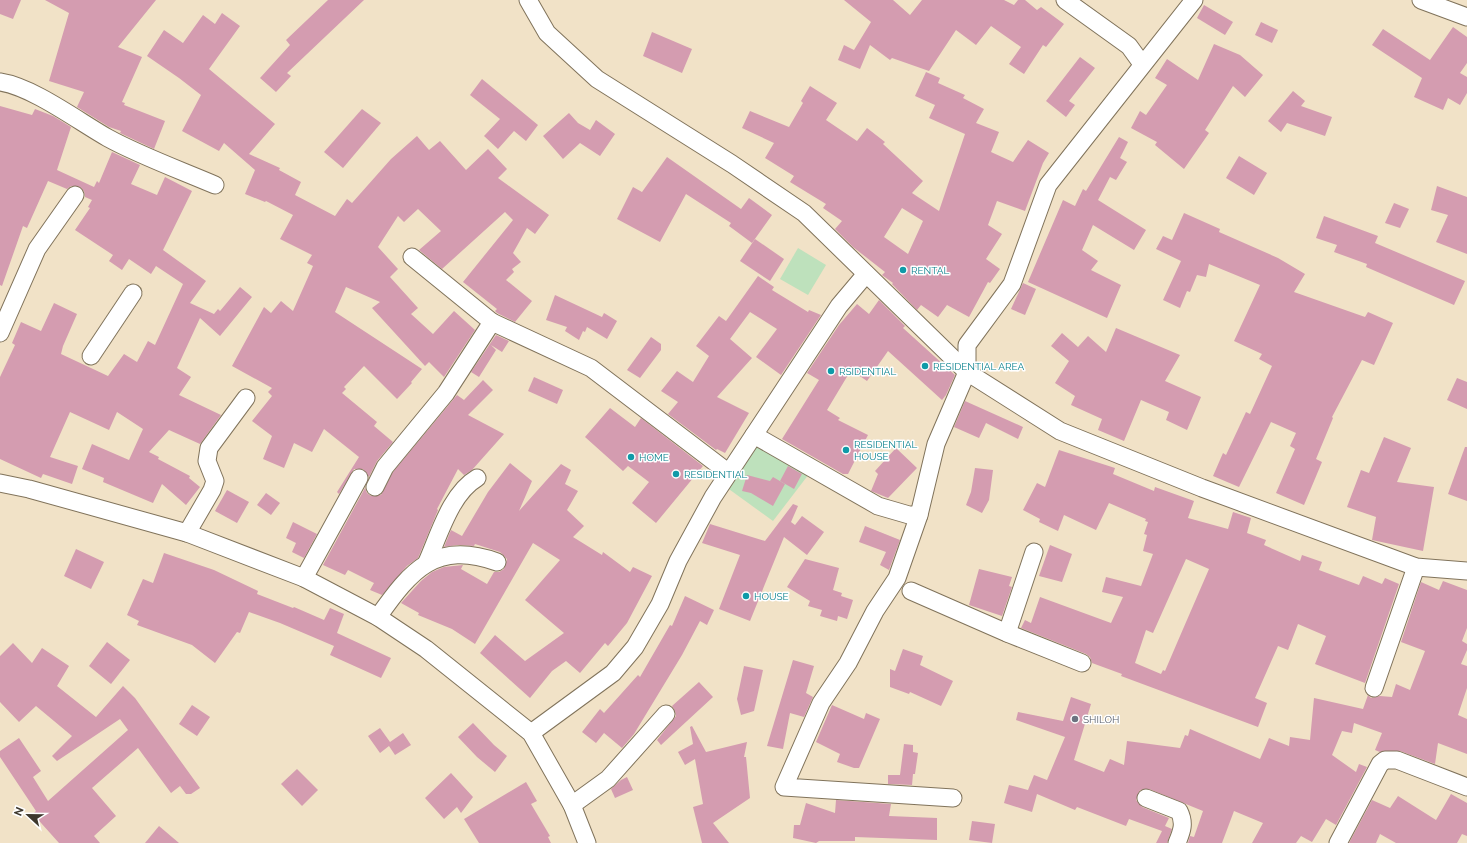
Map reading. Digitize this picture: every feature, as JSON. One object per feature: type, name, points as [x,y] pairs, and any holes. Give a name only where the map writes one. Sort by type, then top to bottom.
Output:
[{"type":"street","points":[[528,0],[547,33],[597,79],[732,164],[804,213],[967,372],[1060,431],[1202,488],[1416,568],[1467,571]]},
{"type":"street","points":[[1065,0],[1129,46],[1142,64]]},
{"type":"street","points":[[953,798],[784,787],[821,703],[848,663],[874,611],[897,578],[919,515],[936,444],[967,372],[967,345],[1012,284],[1048,185],[1194,0]]},
{"type":"street","points":[[1430,2],[1467,18]]},
{"type":"street","points":[[0,82],[11,84],[26,90],[110,139],[215,185]]},
{"type":"street","points":[[0,333],[37,249],[74,195]]},
{"type":"street","points":[[412,257],[492,322],[591,368],[729,473]]},
{"type":"street","points":[[531,732],[613,673],[635,647],[660,604],[678,561],[714,497],[839,306],[866,274]]},
{"type":"street","points":[[91,356],[133,293]]},
{"type":"street","points":[[375,487],[385,468],[446,394],[492,322]]},
{"type":"street","points":[[188,533],[212,490],[215,481],[207,460],[209,448],[246,398]]},
{"type":"street","points":[[754,435],[878,506],[909,515],[919,515]]},
{"type":"street","points":[[304,578],[359,478]]},
{"type":"street","points":[[427,562],[455,501],[467,484],[477,478]]},
{"type":"street","points":[[0,483],[29,489],[188,533],[304,578],[378,617],[426,649],[531,732],[572,805],[587,843]]},
{"type":"street","points":[[1007,633],[1034,552]]},
{"type":"street","points":[[378,617],[411,574],[427,562],[453,553],[484,557],[497,562]]},
{"type":"street","points":[[1374,688],[1416,568]]},
{"type":"street","points":[[911,591],[1007,633],[1082,663]]},
{"type":"street","points":[[572,805],[608,779],[666,714]]},
{"type":"street","points":[[1338,843],[1380,764],[1385,760],[1397,760],[1467,788]]},
{"type":"street","points":[[1146,798],[1179,811],[1183,818],[1183,828],[1177,843]]},
{"type":"green space","points":[[798,248],[826,265],[808,295],[780,279]]},
{"type":"green space","points":[[759,442],[809,474],[773,521],[726,487]]},
{"type":"building","points":[[0,0],[21,0],[13,19],[0,14]]},
{"type":"building","points":[[45,0],[156,0],[118,47],[142,57],[122,102],[125,103],[124,105],[165,121],[154,149],[120,133],[121,131],[109,127],[77,107],[84,92],[49,81],[69,13]]},
{"type":"building","points":[[328,0],[364,0],[287,73],[291,76],[276,92],[260,78],[290,45],[286,40]]},
{"type":"building","points":[[844,0],[893,0],[910,15],[922,0],[1004,0],[1014,5],[1018,0],[1025,0],[1037,10],[1041,7],[1064,24],[1046,47],[1043,45],[1024,74],[1009,64],[1021,47],[991,26],[976,45],[956,30],[929,71],[892,58],[890,60],[870,45],[860,69],[838,60],[844,45],[854,50],[871,22]]},
{"type":"building","points":[[1204,5],[1233,22],[1225,35],[1197,18]]},
{"type":"building","points":[[222,13],[240,26],[209,69],[275,124],[249,154],[280,168],[279,170],[301,182],[295,195],[335,216],[347,199],[352,203],[391,159],[417,136],[429,150],[440,141],[466,170],[488,149],[507,169],[498,178],[549,215],[535,234],[527,228],[513,253],[521,262],[512,269],[514,272],[506,280],[532,301],[515,322],[497,313],[495,311],[497,309],[463,282],[513,220],[505,212],[442,269],[419,250],[441,231],[418,209],[404,222],[398,216],[378,247],[398,269],[390,277],[418,308],[411,314],[433,334],[454,311],[475,330],[444,377],[429,362],[425,366],[372,308],[380,302],[346,287],[335,312],[422,369],[411,382],[412,383],[397,399],[364,366],[344,387],[346,389],[342,393],[377,422],[374,426],[393,442],[377,461],[369,477],[363,469],[354,469],[339,494],[337,492],[359,457],[324,429],[312,452],[294,443],[284,468],[263,459],[272,436],[252,421],[272,396],[268,392],[272,388],[232,366],[264,307],[271,313],[281,301],[293,311],[313,266],[307,263],[312,255],[280,239],[293,215],[266,201],[265,202],[245,194],[255,170],[224,143],[219,151],[182,131],[201,95],[147,56],[164,30],[183,43],[203,15],[215,24]]},
{"type":"building","points":[[1261,22],[1278,30],[1272,43],[1255,35]]},
{"type":"building","points":[[1453,27],[1467,37],[1467,63],[1460,73],[1467,77],[1467,93],[1460,105],[1448,98],[1443,110],[1414,97],[1422,78],[1372,45],[1383,29],[1430,60]]},
{"type":"building","points":[[652,32],[692,49],[682,73],[643,56]]},
{"type":"building","points":[[1214,44],[1240,55],[1263,75],[1245,97],[1233,86],[1205,130],[1209,133],[1184,169],[1155,145],[1157,142],[1131,128],[1140,111],[1146,115],[1167,85],[1155,78],[1167,59],[1198,80]]},
{"type":"building","points":[[1080,57],[1095,68],[1069,101],[1075,105],[1066,117],[1046,101]]},
{"type":"building","points":[[926,72],[940,78],[938,83],[965,95],[963,98],[984,109],[976,123],[999,132],[991,152],[1013,162],[1028,140],[1049,153],[1043,163],[1025,211],[997,201],[988,225],[1002,234],[986,259],[1000,269],[990,283],[988,282],[969,317],[947,305],[938,317],[921,305],[917,310],[892,284],[893,283],[882,275],[885,272],[853,247],[835,229],[842,221],[823,208],[826,204],[790,182],[794,176],[765,158],[774,143],[742,128],[750,111],[789,127],[803,103],[801,101],[810,86],[837,103],[826,120],[857,141],[867,128],[885,142],[883,144],[923,181],[912,193],[939,211],[965,134],[929,118],[935,105],[915,96]],"holes":[[[902,208],[923,221],[908,254],[884,237]]]},
{"type":"building","points":[[482,79],[538,125],[526,141],[514,131],[498,149],[484,136],[500,119],[470,95]]},
{"type":"building","points":[[1293,91],[1305,101],[1301,106],[1332,117],[1325,136],[1287,123],[1281,132],[1268,121]]},
{"type":"building","points":[[0,106],[32,115],[35,109],[53,116],[71,127],[57,170],[94,187],[97,181],[99,183],[112,152],[140,165],[131,184],[157,195],[165,177],[192,191],[163,250],[206,281],[190,303],[214,314],[218,309],[220,311],[240,287],[252,297],[220,336],[200,318],[177,368],[191,377],[179,395],[221,415],[200,444],[169,430],[149,452],[159,457],[158,459],[190,476],[189,478],[200,487],[186,505],[162,484],[153,503],[103,482],[104,478],[82,469],[92,444],[129,460],[143,429],[117,412],[109,430],[70,412],[50,457],[78,466],[72,484],[43,474],[41,478],[0,459],[0,377],[15,345],[12,343],[21,322],[41,331],[54,303],[77,314],[61,354],[108,376],[124,354],[137,362],[148,341],[155,345],[183,284],[156,266],[151,274],[129,259],[122,270],[109,261],[113,255],[75,230],[90,208],[88,207],[92,200],[85,197],[84,191],[80,187],[71,186],[67,189],[48,181],[27,228],[23,226],[2,286],[0,285]]},
{"type":"building","points":[[362,109],[381,123],[343,168],[324,152]]},
{"type":"building","points":[[569,113],[578,123],[590,130],[596,120],[615,134],[600,156],[580,143],[563,159],[543,136]]},
{"type":"building","points":[[1119,137],[1128,142],[1120,158],[1127,162],[1116,180],[1110,177],[1098,200],[1146,230],[1134,250],[1093,225],[1082,250],[1098,261],[1091,270],[1121,285],[1107,318],[1028,282],[1063,200],[1075,206],[1083,189],[1086,191]]},
{"type":"building","points":[[1239,156],[1267,173],[1254,195],[1226,178]]},
{"type":"building","points":[[667,157],[741,209],[749,198],[772,215],[752,243],[729,226],[731,223],[686,194],[660,242],[617,219],[633,187],[642,192]]},
{"type":"building","points":[[1437,186],[1467,197],[1467,254],[1436,242],[1448,215],[1431,210]]},
{"type":"building","points":[[1394,203],[1409,209],[1400,228],[1385,223]]},
{"type":"building","points":[[1184,213],[1220,229],[1219,232],[1278,258],[1305,274],[1294,292],[1365,317],[1368,312],[1393,323],[1374,365],[1362,360],[1332,417],[1333,418],[1316,459],[1322,462],[1304,505],[1276,493],[1295,449],[1290,446],[1296,433],[1271,422],[1239,487],[1213,476],[1223,453],[1226,455],[1246,412],[1250,414],[1272,366],[1259,359],[1262,354],[1234,341],[1260,285],[1209,264],[1206,277],[1197,275],[1190,292],[1187,291],[1180,308],[1163,300],[1181,261],[1156,249],[1163,236],[1172,240]]},
{"type":"building","points":[[1324,216],[1378,236],[1375,243],[1465,281],[1454,305],[1366,267],[1367,264],[1334,252],[1337,245],[1316,238]]},
{"type":"building","points":[[755,239],[784,259],[770,281],[740,261]]},
{"type":"building","points":[[758,276],[774,287],[772,290],[808,312],[809,310],[821,315],[781,375],[756,357],[777,329],[750,312],[730,339],[752,358],[717,397],[749,413],[725,453],[717,449],[716,450],[668,414],[678,402],[661,391],[677,371],[693,382],[709,356],[696,346],[719,316],[726,321]]},
{"type":"building","points":[[1023,283],[1036,289],[1025,315],[1011,309]]},
{"type":"building","points":[[555,295],[602,317],[604,313],[617,321],[607,339],[587,327],[585,332],[583,331],[579,340],[565,331],[567,327],[546,320]]},
{"type":"building","points":[[879,300],[905,326],[903,328],[955,375],[946,395],[942,400],[888,351],[867,381],[851,370],[827,410],[840,418],[838,420],[868,435],[848,474],[843,474],[782,439],[819,380],[807,373],[839,325],[857,304],[869,314]]},
{"type":"building","points":[[1116,328],[1180,355],[1165,381],[1201,397],[1187,430],[1166,420],[1169,412],[1141,400],[1124,441],[1098,430],[1102,419],[1071,405],[1075,396],[1055,383],[1069,361],[1051,346],[1062,333],[1078,347],[1088,336],[1106,352]]},
{"type":"building","points":[[496,335],[509,341],[502,352],[491,345],[496,350],[479,377],[471,372]]},
{"type":"building","points":[[651,337],[661,344],[661,350],[640,378],[627,370]]},
{"type":"building","points":[[534,377],[563,390],[557,404],[528,391]]},
{"type":"building","points":[[1457,378],[1467,382],[1467,409],[1447,400]]},
{"type":"building","points":[[483,380],[493,390],[468,415],[504,434],[472,470],[464,475],[458,469],[437,509],[438,510],[418,558],[407,566],[382,595],[370,590],[374,583],[348,570],[345,575],[323,565],[365,488],[367,493],[371,496],[381,495],[393,472],[457,395],[464,400]]},
{"type":"building","points":[[965,401],[1023,427],[1018,439],[986,423],[979,438],[954,427]]},
{"type":"building","points":[[610,408],[635,427],[641,418],[703,466],[656,523],[632,503],[649,482],[628,466],[623,471],[585,437]]},
{"type":"building","points":[[1384,437],[1411,448],[1397,482],[1434,487],[1423,551],[1372,540],[1376,517],[1347,507],[1361,470],[1369,473]]},
{"type":"building","points":[[1465,447],[1467,447],[1467,501],[1448,494]]},
{"type":"building","points":[[896,448],[917,468],[888,498],[871,491],[878,474],[875,471]]},
{"type":"building","points":[[1059,450],[1115,468],[1113,474],[1154,491],[1155,487],[1194,501],[1188,518],[1228,529],[1233,512],[1251,518],[1247,533],[1266,540],[1264,545],[1300,561],[1302,555],[1322,562],[1319,570],[1359,585],[1363,576],[1382,584],[1385,578],[1399,584],[1365,683],[1315,664],[1326,636],[1298,624],[1288,650],[1278,646],[1255,698],[1267,703],[1258,727],[1121,676],[1122,674],[1092,663],[1090,657],[1086,654],[1021,628],[1025,620],[1031,623],[1040,597],[1111,623],[1123,597],[1102,592],[1106,577],[1141,586],[1153,554],[1143,551],[1147,535],[1144,534],[1148,522],[1145,521],[1146,519],[1109,503],[1096,530],[1064,515],[1058,531],[1039,522],[1040,519],[1023,510],[1037,483],[1045,487]],"holes":[[[1186,559],[1209,569],[1165,671],[1163,670],[1161,674],[1135,663],[1146,630],[1153,633]]]},
{"type":"building","points":[[510,463],[532,481],[519,511],[561,464],[571,470],[565,484],[578,491],[567,510],[584,526],[573,537],[602,555],[603,552],[630,572],[633,567],[652,576],[627,623],[608,646],[605,643],[580,673],[566,661],[552,671],[530,698],[480,653],[495,635],[525,661],[564,633],[525,600],[560,560],[533,543],[475,644],[452,629],[418,615],[419,613],[401,603],[421,581],[432,572],[444,567],[463,565],[461,569],[487,584],[494,572],[499,572],[504,569],[507,559],[500,552],[475,544],[474,546],[458,545],[444,547],[451,530],[462,536],[488,492]]},
{"type":"building","points":[[788,466],[802,474],[794,489],[780,481]]},
{"type":"building","points":[[975,468],[993,470],[989,500],[982,513],[966,505],[971,492]]},
{"type":"building","points":[[747,475],[770,481],[773,477],[785,484],[773,506],[751,493],[742,491]]},
{"type":"building","points":[[227,490],[249,502],[237,523],[215,511]]},
{"type":"building","points":[[266,493],[280,503],[271,515],[257,505]]},
{"type":"building","points":[[793,504],[798,506],[791,522],[795,525],[802,516],[824,532],[807,555],[784,537],[750,621],[719,609],[740,555],[702,543],[710,524],[765,541]]},
{"type":"building","points":[[293,522],[317,534],[304,558],[292,552],[296,543],[286,538]]},
{"type":"building","points":[[865,526],[900,540],[889,570],[880,565],[886,552],[859,542]]},
{"type":"building","points":[[1050,545],[1072,554],[1062,582],[1039,576]]},
{"type":"building","points":[[76,549],[104,562],[91,589],[64,576]]},
{"type":"building","points":[[164,553],[214,570],[258,591],[257,594],[293,608],[294,607],[324,620],[330,608],[344,614],[337,633],[391,658],[381,678],[330,655],[334,646],[280,623],[249,612],[240,633],[237,632],[215,663],[192,645],[137,625],[139,621],[127,615],[143,579],[153,583]]},
{"type":"building","points":[[805,559],[839,568],[833,590],[842,593],[841,596],[853,600],[847,619],[838,616],[837,621],[820,616],[822,610],[808,606],[810,601],[787,587]]},
{"type":"building","points":[[979,569],[1012,577],[1009,586],[1012,587],[1002,616],[969,605]]},
{"type":"building","points":[[1443,581],[1467,590],[1467,628],[1462,641],[1467,644],[1467,650],[1461,664],[1467,666],[1467,688],[1458,715],[1467,719],[1467,754],[1438,743],[1435,764],[1400,751],[1380,752],[1375,750],[1382,733],[1354,723],[1352,733],[1342,731],[1332,755],[1356,772],[1359,764],[1367,767],[1336,825],[1326,819],[1312,842],[1301,836],[1296,843],[1252,843],[1263,823],[1234,811],[1222,843],[1188,843],[1190,836],[1194,837],[1203,811],[1149,789],[1140,790],[1136,800],[1142,807],[1169,818],[1165,826],[1172,829],[1167,843],[1156,843],[1162,831],[1129,819],[1126,826],[1077,807],[1075,810],[1037,794],[1032,812],[1004,803],[1009,785],[1028,790],[1034,775],[1047,780],[1065,737],[1016,720],[1018,712],[1063,721],[1071,697],[1091,704],[1074,760],[1104,772],[1110,759],[1124,765],[1127,741],[1180,748],[1185,735],[1188,736],[1190,729],[1260,759],[1269,738],[1289,746],[1290,737],[1310,740],[1314,698],[1363,709],[1368,695],[1371,698],[1380,696],[1392,697],[1396,684],[1410,690],[1425,651],[1401,642],[1421,582],[1439,590]]},
{"type":"building","points":[[685,596],[714,610],[707,625],[700,621],[682,655],[634,734],[622,748],[604,733],[596,743],[582,732],[600,709],[604,713],[638,675],[640,677],[670,625],[672,626]]},
{"type":"building","points":[[107,642],[130,660],[111,684],[89,666]]},
{"type":"building","points":[[13,643],[32,663],[42,648],[69,666],[57,686],[96,717],[123,686],[135,698],[200,788],[191,794],[186,794],[180,786],[171,793],[138,748],[92,788],[116,816],[94,836],[100,843],[59,843],[33,814],[36,811],[0,757],[0,751],[19,738],[41,771],[33,777],[48,801],[128,730],[120,719],[57,761],[52,756],[72,736],[36,706],[19,722],[0,702],[0,656]]},
{"type":"building","points":[[903,649],[923,656],[920,665],[953,681],[941,706],[910,692],[909,694],[890,687],[890,669],[895,671]]},
{"type":"building","points":[[793,660],[814,666],[806,693],[813,697],[804,717],[790,713],[783,749],[767,746]]},
{"type":"building","points":[[744,666],[763,670],[754,711],[741,715],[737,699]]},
{"type":"building","points":[[699,682],[713,697],[661,745],[657,740],[676,716],[672,706]]},
{"type":"building","points":[[192,705],[210,717],[197,736],[179,724]]},
{"type":"building","points":[[832,705],[864,719],[866,713],[880,719],[859,768],[854,768],[837,762],[840,754],[816,742]]},
{"type":"building","points":[[473,723],[507,756],[495,772],[477,757],[458,737]]},
{"type":"building","points":[[692,726],[706,752],[747,742],[744,757],[746,757],[750,798],[713,823],[729,843],[702,843],[693,807],[703,804],[695,759],[685,765],[678,752],[693,744],[690,727]]},
{"type":"building","points":[[380,728],[390,742],[403,733],[411,745],[395,755],[389,746],[380,753],[368,736]]},
{"type":"building","points":[[904,744],[913,745],[913,752],[918,753],[912,785],[888,784],[888,775],[900,775]]},
{"type":"building","points":[[297,769],[318,790],[302,806],[281,784]]},
{"type":"building","points":[[451,773],[473,797],[461,813],[457,807],[444,819],[425,798]]},
{"type":"building","points":[[627,777],[633,790],[615,798],[611,789]]},
{"type":"building","points":[[526,782],[537,801],[531,804],[550,836],[548,837],[551,843],[479,843],[464,819]]},
{"type":"building","points":[[1451,794],[1467,803],[1467,836],[1462,834],[1457,843],[1396,843],[1380,834],[1376,843],[1349,843],[1372,800],[1390,808],[1398,796],[1436,820]]},
{"type":"building","points":[[836,800],[891,804],[889,816],[937,818],[937,840],[855,837],[855,841],[819,841],[816,843],[793,838],[794,825],[800,825],[806,803],[835,813]]},
{"type":"building","points":[[972,821],[995,824],[992,843],[969,840]]},
{"type":"building","points":[[159,826],[179,843],[145,843]]},
{"type":"place","name":"RENTAL","points":[[903,270]]},
{"type":"place","name":"RESIDENTIAL AREA","points":[[925,366]]},
{"type":"place","name":"RSIDENTIAL","points":[[831,371]]},
{"type":"place","name":"RESIDENTIAL HOUSE","points":[[846,450]]},
{"type":"place","name":"HOME","points":[[631,457]]},
{"type":"place","name":"RESIDENTIAL","points":[[676,474]]},
{"type":"place","name":"HOUSE","points":[[746,596]]},
{"type":"place","name":"SHILOH","points":[[1075,719]]}]
